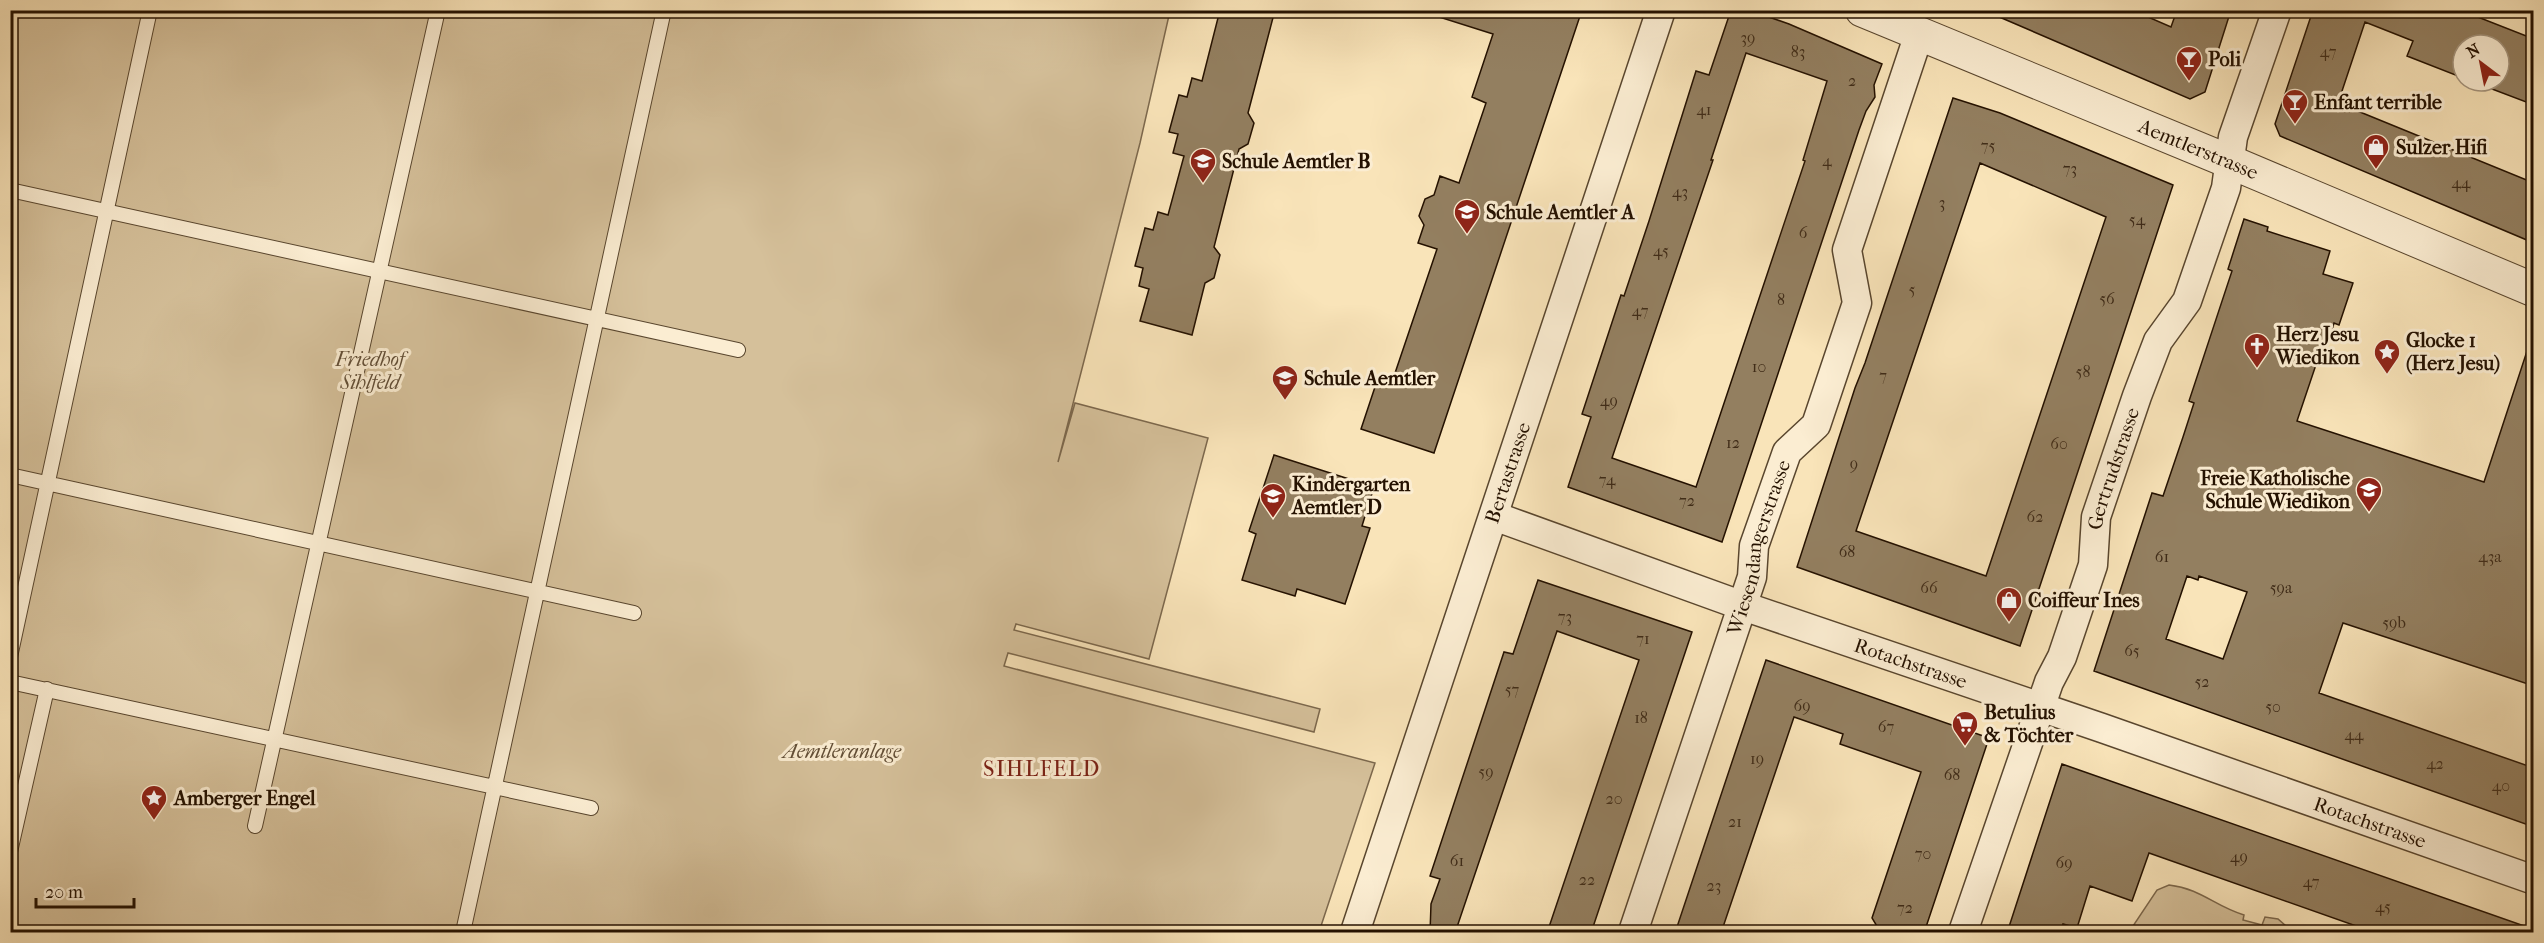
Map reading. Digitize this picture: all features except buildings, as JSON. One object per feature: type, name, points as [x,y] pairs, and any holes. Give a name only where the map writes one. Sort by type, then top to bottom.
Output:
[{"type":"street","name":"Bertastrasse","points":[[1355,933],[1660,10]]},
{"type":"street","name":"Aemtlerstrasse","points":[[1862,10],[2228,160],[2534,290]]},
{"type":"street","name":"Gertrudstrasse","points":[[1963,933],[2040,707],[2049,682],[2062,657],[2093,566],[2097,517],[2137,396],[2158,341],[2187,301],[2226,188],[2228,160],[2233,137],[2277,10]]},
{"type":"street","name":"Wiesendangerstrasse","points":[[1633,933],[1752,578],[1754,546],[1787,452],[1816,425],[1857,303],[1847,250],[1919,34]]},
{"type":"street","name":"Rotachstrasse","points":[[1494,516],[1743,606],[2102,728],[2534,880]]},
{"type":"lane","points":[[10,657],[150,10]]},
{"type":"lane","points":[[255,826],[438,10]]},
{"type":"lane","points":[[463,933],[664,10]]},
{"type":"lane","points":[[10,190],[738,350]]},
{"type":"lane","points":[[10,475],[634,613]]},
{"type":"lane","points":[[10,682],[591,808]]},
{"type":"lane","points":[[10,852],[47,689]]},
{"type":"green space","points":[[10,11],[1170,11],[1140,143],[1058,462],[1075,403],[1208,438],[1149,659],[1016,624],[1014,630],[1320,709],[1314,732],[1008,653],[1004,666],[1375,763],[1319,932],[11,932]]},
{"type":"green space","points":[[2169,885],[2190,890],[2244,915],[2243,920],[2262,925],[2265,917],[2278,919],[2293,932],[2129,932],[2157,890]]},
{"type":"place","name":"Poli","points":[[2189,82]]},
{"type":"place","name":"Enfant terrible","points":[[2295,125]]},
{"type":"place","name":"Sulzer Hifi","points":[[2376,170]]},
{"type":"place","name":"Schule Aemtler B","points":[[1203,184]]},
{"type":"place","name":"Schule Aemtler A","points":[[1467,235]]},
{"type":"place","name":"Herz Jesu Wiedikon","points":[[2257,369]]},
{"type":"place","name":"Glocke 1 (Herz Jesu)","points":[[2387,375]]},
{"type":"place","name":"Schule Aemtler","points":[[1285,401]]},
{"type":"place","name":"Freie Katholische Schule Wiedikon","points":[[2369,513]]},
{"type":"place","name":"Kindergarten Aemtler D","points":[[1273,519]]},
{"type":"place","name":"Coiffeur Ines","points":[[2009,623]]},
{"type":"place","name":"Betulius & Töchter","points":[[1965,747]]},
{"type":"place","name":"Amberger Engel","points":[[154,821]]},
{"type":"district","name":"SIHLFELD","points":[[1042,769]]},
{"type":"park label","name":"Friedhof Sihlfeld","points":[[370,370]]},
{"type":"park label","name":"Aemtleranlage","points":[[842,751]]}]
